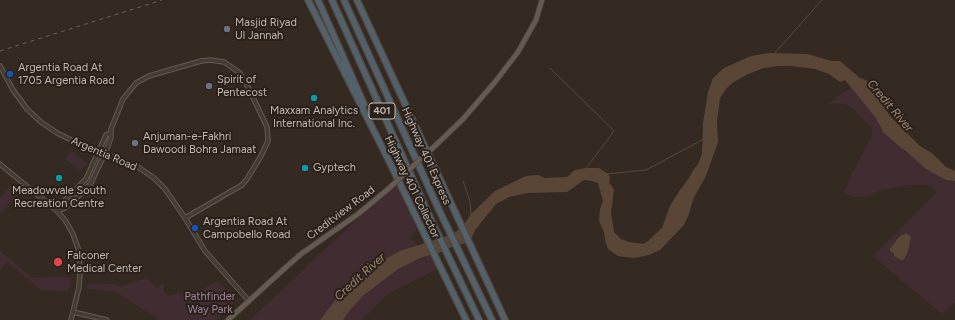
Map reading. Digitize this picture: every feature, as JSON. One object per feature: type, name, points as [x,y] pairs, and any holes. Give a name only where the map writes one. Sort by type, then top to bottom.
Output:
[{"type":"highway","name":"Highway 401 Collector","points":[[308,0],[390,163],[466,320]]},
{"type":"highway","points":[[318,0],[390,163]]},
{"type":"highway","name":"Highway 401 Express","points":[[332,0],[432,222],[479,320]]},
{"type":"highway","name":"Highway 401 Express","points":[[344,0],[443,217],[492,320]]},
{"type":"highway","name":"401","points":[[356,0],[505,320]]},
{"type":"main road","name":"Creditview Road","points":[[228,320],[302,254],[358,214],[438,144],[496,82],[518,52],[534,24],[542,0]]},
{"type":"street","points":[[57,211],[66,208],[89,187],[96,176],[117,114],[127,92],[136,83],[149,76],[200,61],[210,60],[224,62],[240,73],[269,132],[267,146],[242,185],[186,218]]},
{"type":"street","name":"Argentia Road","points":[[0,66],[12,90],[27,109],[57,133],[74,142],[138,167],[154,178],[165,189],[186,218],[204,251],[249,301]]},
{"type":"street","points":[[57,211],[61,204],[86,179],[106,135],[110,133]]},
{"type":"street","points":[[0,164],[57,211],[65,220],[73,234],[80,260],[80,280],[71,320]]},
{"type":"street","points":[[73,312],[107,320]]},
{"type":"green space","points":[[852,88],[876,118],[883,132],[901,148],[938,175],[946,180],[955,181],[955,303],[942,314],[873,256],[936,193],[935,189],[930,186],[923,185],[906,185],[878,191],[867,196],[856,197],[846,194],[843,191],[848,185],[851,175],[872,136],[871,127],[853,109],[846,104],[829,104],[838,96]]},
{"type":"green space","points":[[71,151],[87,163],[81,171],[65,159]]},
{"type":"green space","points":[[396,183],[417,230],[410,238],[441,267],[387,294],[362,320],[250,320]]},
{"type":"green space","points":[[11,185],[20,192],[0,214],[0,197]]},
{"type":"green space","points":[[0,251],[33,278],[72,277],[68,291],[41,290],[7,262],[0,271]]},
{"type":"green space","name":"Pathfinder Way Park","points":[[147,278],[156,288],[162,284],[164,285],[164,292],[168,296],[204,289],[217,281],[237,300],[216,320],[160,320],[114,291],[87,289],[87,284],[122,286]]},
{"type":"shaded area","name":"Credit River","points":[[769,53],[807,54],[832,61],[840,61],[860,78],[870,82],[876,87],[882,99],[881,102],[890,116],[920,146],[933,154],[946,167],[955,171],[955,181],[946,180],[926,169],[883,132],[876,118],[845,80],[840,82],[829,74],[815,69],[791,66],[764,68],[748,74],[732,83],[720,98],[717,121],[718,142],[706,176],[693,199],[684,225],[660,250],[649,255],[634,258],[618,256],[608,249],[604,232],[599,221],[600,209],[603,201],[598,183],[584,180],[567,192],[527,193],[509,197],[496,204],[466,243],[451,247],[437,254],[420,258],[398,269],[364,295],[343,320],[320,320],[337,298],[349,286],[375,269],[387,258],[400,251],[453,234],[463,226],[471,214],[495,191],[526,176],[538,175],[545,178],[567,177],[575,170],[599,168],[608,174],[610,177],[609,182],[614,190],[611,213],[614,232],[621,239],[643,244],[662,228],[670,206],[698,164],[702,154],[703,123],[708,92],[713,78],[724,68],[751,56]]},
{"type":"shaded area","points":[[906,233],[911,237],[907,254],[903,260],[901,260],[894,256],[894,253],[889,250],[899,237]]},
{"type":"waterway","points":[[773,55],[822,0]]},
{"type":"waterway","points":[[550,68],[614,131],[587,167]]},
{"type":"waterway","name":"Credit River","points":[[607,174],[646,170],[702,140]]},
{"type":"waterway","points":[[463,181],[470,201],[471,215]]},
{"type":"railway","points":[[0,51],[162,0]]},
{"type":"place","name":"Masjid Riyad Ul Jannah","points":[[227,29]]},
{"type":"place","name":"Argentia Road At 1705 Argentia Road","points":[[10,74]]},
{"type":"place","name":"Spirit of Pentecost","points":[[209,86]]},
{"type":"place","name":"Maxxam Analytics International Inc.","points":[[314,98]]},
{"type":"place","name":"Anjuman-e-Fakhri Dawoodi Bohra Jamaat","points":[[135,143]]},
{"type":"place","name":"Gyptech","points":[[305,168]]},
{"type":"place","name":"Meadowvale South Recreation Centre","points":[[59,178]]},
{"type":"place","name":"Argentia Road At Campobello Road","points":[[195,228]]},
{"type":"place","name":"Falconer Medical Center","points":[[58,262]]}]
